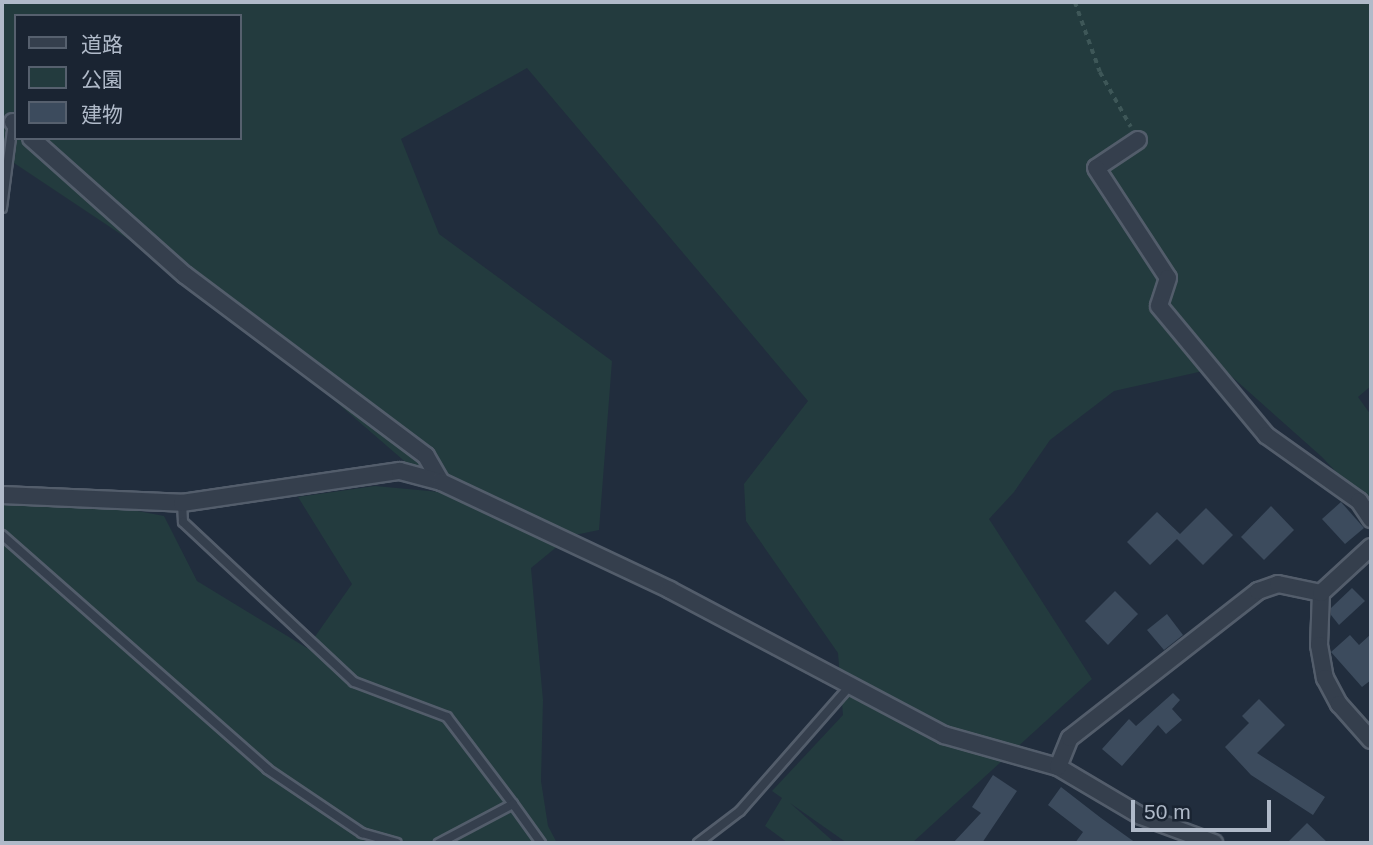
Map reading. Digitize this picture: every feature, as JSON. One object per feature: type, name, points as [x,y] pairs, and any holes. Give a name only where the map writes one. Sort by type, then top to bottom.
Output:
[{"type":"street","points":[[33,140],[185,275],[426,456],[441,482]]},
{"type":"street","points":[[1138,140],[1096,168],[1168,278],[1159,306],[1266,435],[1359,501],[1371,519]]},
{"type":"street","points":[[2,495],[182,503],[400,471],[441,482],[670,590],[848,688],[944,735],[1058,768],[1141,816],[1214,843]]},
{"type":"street","points":[[1371,547],[1321,593],[1319,645],[1325,678],[1339,704],[1371,740]]},
{"type":"street","points":[[1058,768],[1070,738],[1258,591],[1278,584],[1321,593]]},
{"type":"lane","points":[[2,208],[14,123]]},
{"type":"lane","points":[[182,503],[183,522],[354,682],[447,717],[541,843]]},
{"type":"lane","points":[[2,535],[267,769],[362,833],[397,843]]},
{"type":"lane","points":[[698,843],[740,811],[848,688]]},
{"type":"lane","points":[[439,843],[513,804]]},
{"type":"path","points":[[1074,2],[1100,72],[1138,140]]},
{"type":"green space","points":[[2,2],[1371,2],[1371,386],[1358,397],[1371,415],[1371,509],[1322,457],[1221,367],[1114,391],[1050,440],[1014,492],[989,519],[1092,679],[912,843],[847,843],[790,803],[835,843],[788,843],[765,826],[782,798],[772,791],[843,715],[838,653],[746,521],[744,484],[808,401],[527,68],[401,139],[439,234],[612,361],[599,530],[570,536],[531,568],[543,700],[541,781],[548,826],[557,843],[2,843],[2,485],[164,516],[197,581],[307,648],[352,584],[298,497],[375,486],[440,492],[215,297],[2,155]]},
{"type":"building","points":[[1341,502],[1364,528],[1345,544],[1322,519]]},
{"type":"building","points":[[1271,506],[1294,530],[1264,560],[1241,537]]},
{"type":"building","points":[[1206,508],[1233,535],[1203,565],[1177,539],[1150,565],[1127,542],[1157,512],[1180,534]]},
{"type":"building","points":[[1352,588],[1365,601],[1339,625],[1331,615],[1331,608]]},
{"type":"building","points":[[1115,591],[1138,614],[1108,645],[1085,621]]},
{"type":"building","points":[[1167,614],[1183,635],[1164,650],[1147,630]]},
{"type":"building","points":[[1371,634],[1371,680],[1362,687],[1331,652],[1350,635],[1359,645]]},
{"type":"building","points":[[1173,693],[1180,700],[1172,709],[1182,720],[1166,734],[1158,725],[1122,766],[1102,749],[1129,719],[1136,726]]},
{"type":"building","points":[[1259,699],[1285,725],[1257,753],[1325,797],[1313,815],[1251,775],[1225,747],[1249,723],[1242,716]]},
{"type":"building","points":[[993,775],[1017,791],[982,843],[953,843],[981,813],[972,807]]},
{"type":"building","points":[[1061,787],[1136,843],[1075,843],[1083,832],[1048,805]]},
{"type":"building","points":[[1307,823],[1328,843],[1287,843]]}]
